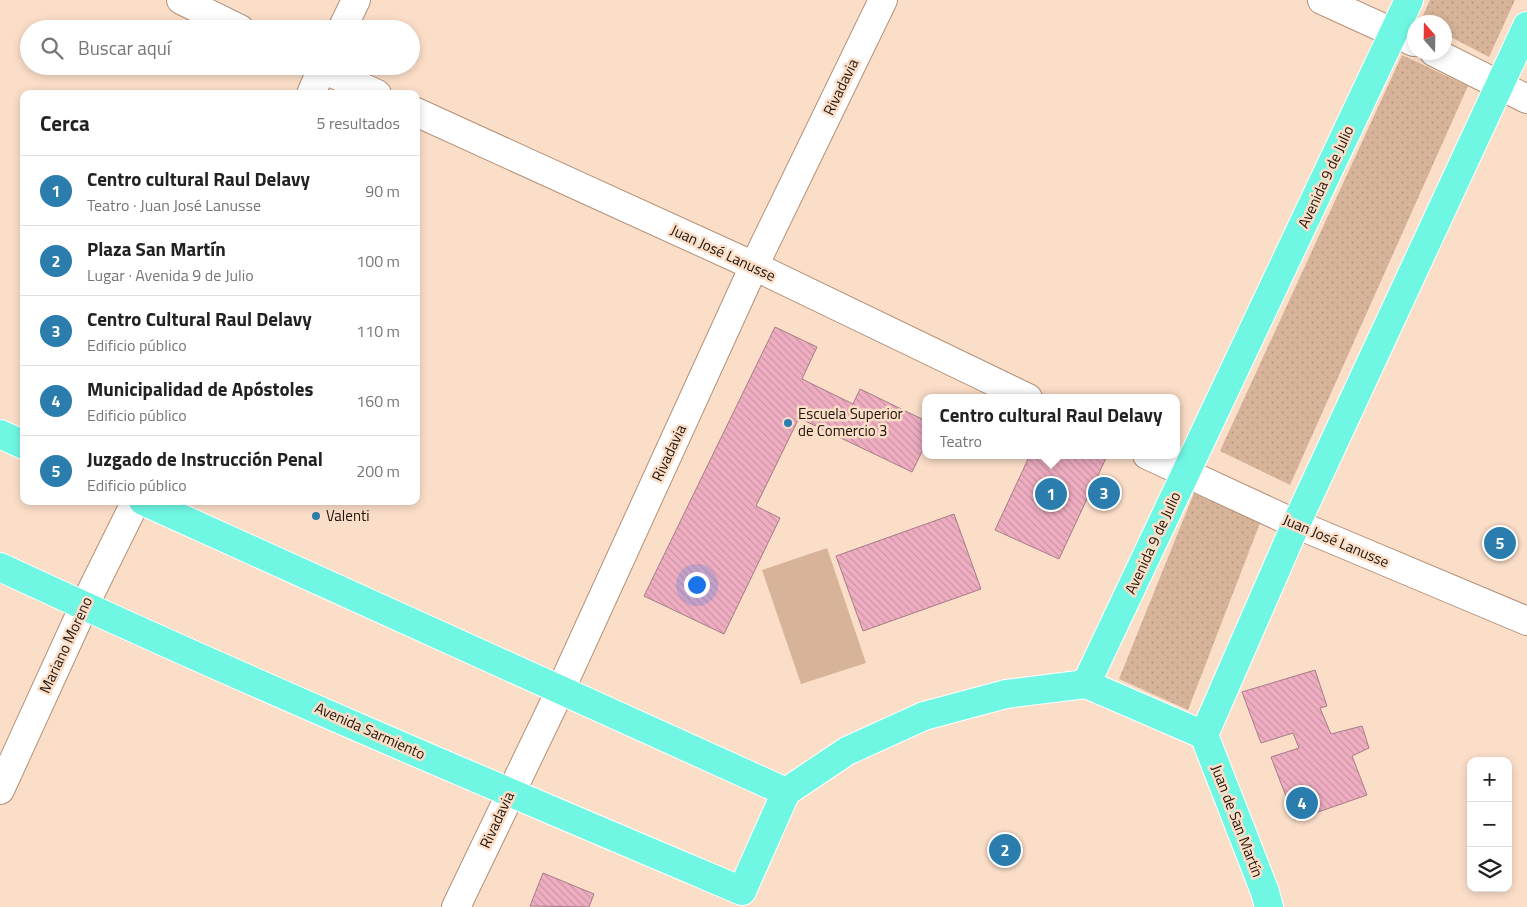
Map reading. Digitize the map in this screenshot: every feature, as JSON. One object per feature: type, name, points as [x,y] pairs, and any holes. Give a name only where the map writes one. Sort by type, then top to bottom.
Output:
[{"type":"main road","name":"Avenida 9 de Julio","points":[[1086,684],[1185,474],[1404,37],[1409,0]]},
{"type":"main road","points":[[744,899],[786,792],[847,751],[924,716],[1006,694],[1086,684],[1204,735],[1296,524],[1527,26]]},
{"type":"main road","points":[[0,434],[20,443]]},
{"type":"main road","points":[[152,505],[786,792]]},
{"type":"main road","name":"Avenida Sarmiento","points":[[0,567],[744,899]]},
{"type":"main road","name":"Juan de San Martín","points":[[1204,735],[1269,907]]},
{"type":"street","points":[[181,0],[222,20]]},
{"type":"street","points":[[346,20],[356,0]]},
{"type":"street","name":"Rivadavia","points":[[456,907],[560,691],[754,266],[883,0]]},
{"type":"street","points":[[1322,0],[1404,37]]},
{"type":"street","points":[[1450,60],[1527,99]]},
{"type":"street","points":[[312,90],[318,75]]},
{"type":"street","points":[[338,75],[369,90]]},
{"type":"street","name":"Juan José Lanusse","points":[[420,114],[754,266],[1020,394]]},
{"type":"street","name":"Juan José Lanusse","points":[[1155,459],[1296,524],[1527,621]]},
{"type":"street","name":"Mariano Moreno","points":[[0,790],[84,606],[134,505]]},
{"type":"shaded area","points":[[1430,0],[1515,0],[1489,57],[1452,38],[1452,15],[1423,15]]},
{"type":"shaded area","points":[[1402,55],[1407,57],[1407,60],[1413,60],[1468,86],[1290,485],[1220,451]]},
{"type":"shaded area","points":[[1194,493],[1260,523],[1188,710],[1119,679]]},
{"type":"shaded area","points":[[827,548],[866,663],[801,684],[762,570]]},
{"type":"building","points":[[775,327],[817,347],[802,379],[853,404],[860,389],[922,419],[922,451],[912,472],[799,418],[756,506],[780,518],[724,634],[644,596]]},
{"type":"building","points":[[1028,459],[1106,459],[1059,559],[995,530]]},
{"type":"building","points":[[954,514],[981,589],[863,631],[836,556]]},
{"type":"building","points":[[1315,670],[1327,706],[1320,708],[1331,734],[1362,726],[1369,748],[1352,756],[1367,795],[1295,820],[1271,757],[1299,748],[1293,733],[1261,743],[1242,692]]},
{"type":"building","points":[[543,873],[594,894],[589,907],[530,906]]},
{"type":"place","name":"Escuela Superior de Comercio 3","points":[[788,423]]},
{"type":"place","name":"Centro Cultural Raul Delavy","points":[[1104,493]]},
{"type":"place","name":"Centro cultural Raul Delavy","points":[[1051,494]]},
{"type":"place","name":"Valenti","points":[[316,516]]},
{"type":"place","name":"Juzgado de Instrucción Penal","points":[[1500,543]]},
{"type":"place","name":"Municipalidad de Apóstoles","points":[[1302,803]]},
{"type":"place","name":"Plaza San Martín","points":[[1005,850]]}]
